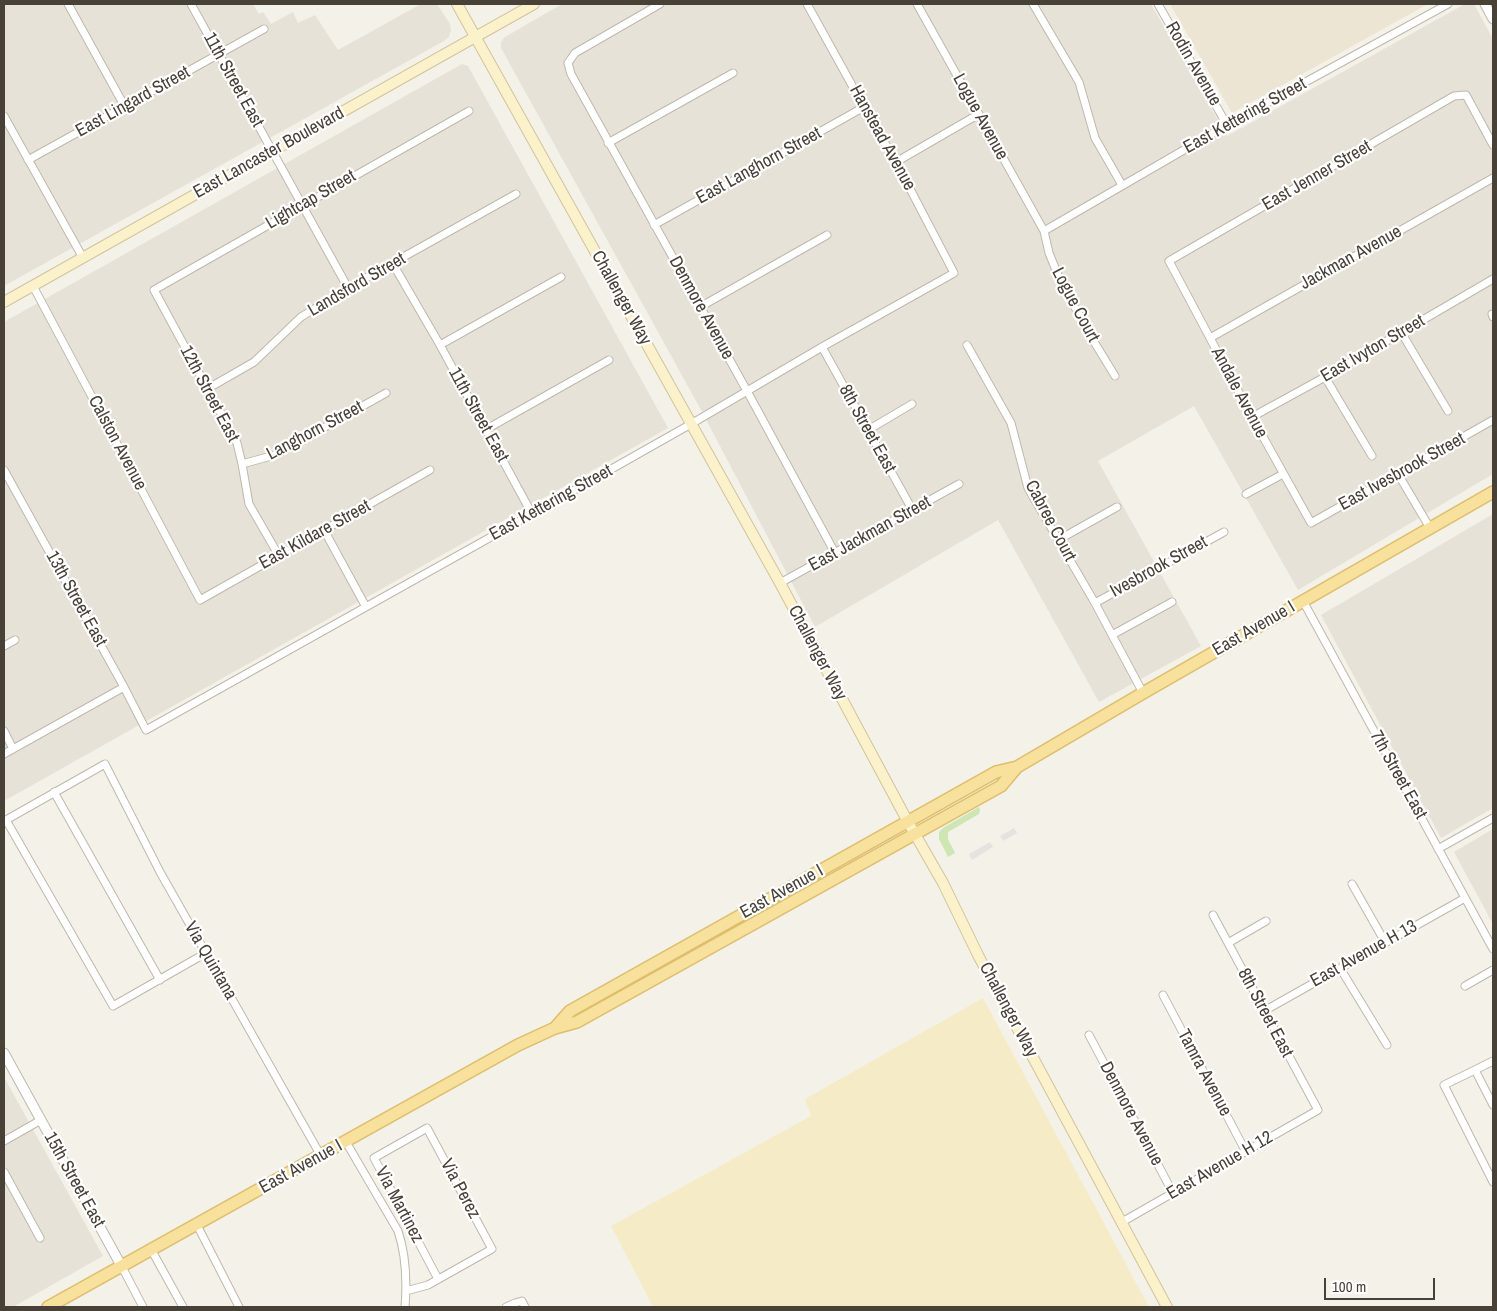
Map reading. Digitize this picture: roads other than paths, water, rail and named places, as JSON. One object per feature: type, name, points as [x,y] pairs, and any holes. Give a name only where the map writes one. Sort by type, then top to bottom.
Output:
[{"type":"main road","name":"Challenger Way","points":[[457,4],[780,583],[908,822],[944,883],[979,957],[1167,1307]]},
{"type":"main road","name":"East Lancaster Boulevard","points":[[4,302],[534,4]]},
{"type":"main road","name":"East Avenue I","points":[[556,1028],[570,1011],[996,772],[1017,767],[1493,492]]},
{"type":"main road","name":"East Avenue I","points":[[54,1306],[518,1046],[556,1028],[577,1022],[1001,786],[1017,767]]},
{"type":"main road","points":[[691,943],[698,954]]},
{"type":"street","points":[[68,4],[125,107]]},
{"type":"street","name":"11th Street East","points":[[191,4],[348,288]]},
{"type":"street","name":"Denmore Avenue","points":[[660,4],[575,53],[568,63],[570,74],[836,553]]},
{"type":"street","name":"Hanstead Avenue","points":[[807,4],[896,162],[954,273]]},
{"type":"street","name":"Logue Avenue","points":[[917,4],[1044,231]]},
{"type":"street","points":[[1033,4],[1079,82],[1095,138],[1122,185]]},
{"type":"street","name":"Rodin Avenue","points":[[1158,4],[1227,125]]},
{"type":"street","name":"East Kettering Street","points":[[1044,231],[1227,125],[1448,4]]},
{"type":"street","points":[[1485,4],[1493,19]]},
{"type":"street","name":"East Lingard Street","points":[[28,160],[264,29]]},
{"type":"street","points":[[608,143],[733,74]]},
{"type":"street","name":"East Jenner Street","points":[[1169,262],[1454,96],[1466,94],[1493,145]]},
{"type":"street","name":"East Langhorn Street","points":[[654,225],[864,107]]},
{"type":"street","name":"Lightcap Street","points":[[154,290],[302,204],[469,111]]},
{"type":"street","points":[[896,162],[979,114]]},
{"type":"street","points":[[4,116],[83,258]]},
{"type":"street","name":"Jackman Avenue","points":[[1210,338],[1493,178]]},
{"type":"street","name":"Landsford Street","points":[[207,389],[254,362],[301,317],[348,288],[516,194]]},
{"type":"street","name":"Logue Court","points":[[1044,231],[1049,253],[1060,280],[1115,376]]},
{"type":"street","points":[[700,307],[827,235]]},
{"type":"street","name":"Andale Avenue","points":[[1169,262],[1311,523]]},
{"type":"street","name":"11th Street East","points":[[393,264],[440,345],[532,514]]},
{"type":"street","name":"East Kettering Street","points":[[146,730],[532,514],[954,273]]},
{"type":"street","points":[[440,345],[561,277]]},
{"type":"street","name":"East Ivyton Street","points":[[1252,417],[1493,280]]},
{"type":"street","name":"Calston Avenue","points":[[34,286],[200,600]]},
{"type":"street","name":"12th Street East","points":[[154,290],[237,443],[249,504],[279,556]]},
{"type":"street","points":[[1401,332],[1448,411]]},
{"type":"street","name":"Cabree Court","points":[[967,345],[1011,423],[1028,488],[1095,603],[1143,693]]},
{"type":"street","name":"8th Street East","points":[[822,347],[913,511]]},
{"type":"street","points":[[485,430],[609,360]]},
{"type":"street","points":[[1325,376],[1372,456]]},
{"type":"street","name":"Langhorn Street","points":[[242,464],[275,455],[386,393]]},
{"type":"street","points":[[868,430],[912,404]]},
{"type":"street","name":"East Ivesbrook Street","points":[[1311,523],[1493,420]]},
{"type":"street","name":"13th Street East","points":[[4,470],[146,730]]},
{"type":"street","name":"East Kildare Street","points":[[200,600],[430,470]]},
{"type":"street","points":[[1246,494],[1283,474]]},
{"type":"street","points":[[1398,474],[1430,528]]},
{"type":"street","name":"East Jackman Street","points":[[780,583],[959,484]]},
{"type":"street","points":[[1058,540],[1117,507]]},
{"type":"street","points":[[324,530],[366,607]]},
{"type":"street","name":"Ivesbrook Street","points":[[1095,603],[1224,532]]},
{"type":"street","name":"7th Street East","points":[[1303,601],[1493,949]]},
{"type":"street","name":"Ivesbrook Street","points":[[1112,635],[1172,602]]},
{"type":"street","points":[[4,646],[15,640]]},
{"type":"street","points":[[4,754],[124,687]]},
{"type":"street","points":[[4,732],[12,749]]},
{"type":"street","name":"Via Quintana","points":[[54,792],[105,764],[160,872],[321,1156]]},
{"type":"street","points":[[160,980],[54,792],[6,820],[113,1006],[160,980],[206,953]]},
{"type":"street","points":[[1438,849],[1493,818]]},
{"type":"street","points":[[1352,884],[1385,942]]},
{"type":"street","name":"East Avenue H 13","points":[[1264,1011],[1465,898]]},
{"type":"street","name":"8th Street East","points":[[1214,915],[1318,1110]]},
{"type":"street","points":[[1228,943],[1266,921]]},
{"type":"street","points":[[1340,968],[1387,1045]]},
{"type":"street","points":[[1465,986],[1493,970]]},
{"type":"street","name":"Tamra Avenue","points":[[1162,995],[1246,1152]]},
{"type":"street","name":"Denmore Avenue","points":[[1089,1035],[1174,1193]]},
{"type":"street","name":"15th Street East","points":[[4,1053],[143,1307]]},
{"type":"street","points":[[1493,1061],[1444,1085],[1493,1182]]},
{"type":"street","points":[[1474,1070],[1493,1105]]},
{"type":"street","name":"East Avenue H 12","points":[[1122,1222],[1318,1110]]},
{"type":"street","points":[[4,1141],[41,1120]]},
{"type":"street","name":"Via Perez","points":[[427,1128],[492,1249],[438,1279]]},
{"type":"street","name":"Via Martinez","points":[[427,1128],[374,1158],[438,1279]]},
{"type":"street","points":[[346,1142],[398,1231],[403,1246],[406,1291],[405,1307]]},
{"type":"street","points":[[4,1172],[40,1238]]},
{"type":"street","points":[[197,1225],[239,1307]]},
{"type":"street","points":[[152,1251],[183,1307]]},
{"type":"street","points":[[406,1291],[428,1285],[438,1279]]},
{"type":"street","points":[[506,1307],[514,1303],[524,1304]]}]
